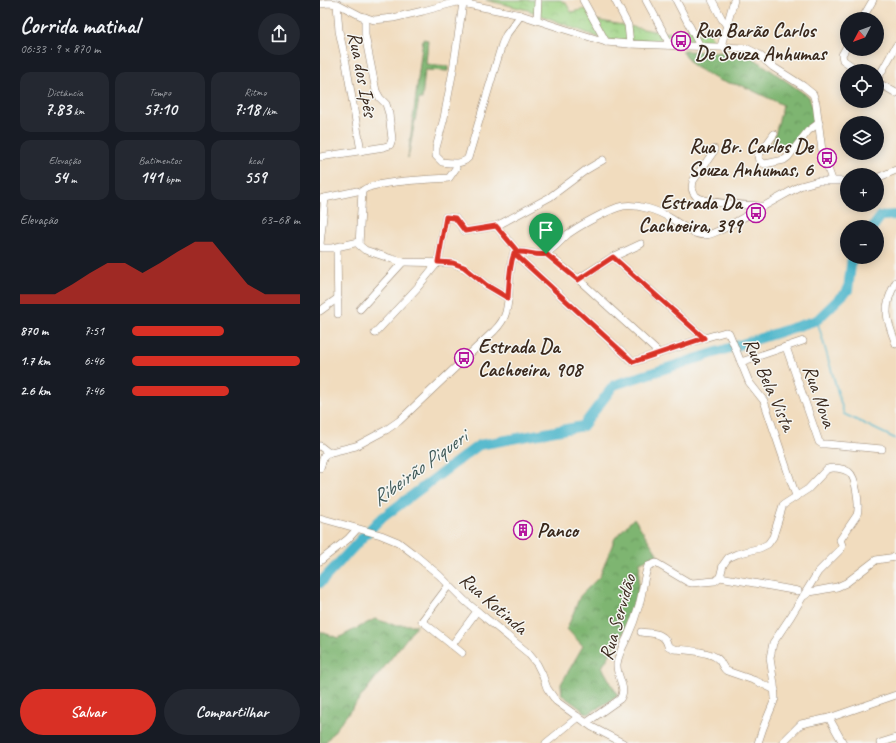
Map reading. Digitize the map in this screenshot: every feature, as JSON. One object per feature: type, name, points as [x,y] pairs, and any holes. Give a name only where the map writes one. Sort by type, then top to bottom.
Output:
[{"type":"street","points":[[537,20],[538,0]]},
{"type":"street","points":[[583,0],[606,42]]},
{"type":"street","points":[[615,0],[628,25],[630,44]]},
{"type":"street","points":[[646,0],[667,39],[668,45]]},
{"type":"street","points":[[676,0],[700,46]]},
{"type":"street","points":[[712,0],[727,26]]},
{"type":"street","points":[[721,46],[734,0]]},
{"type":"street","points":[[866,12],[873,0]]},
{"type":"street","points":[[458,2],[446,111],[436,148],[436,156],[442,162],[465,161],[468,158],[502,44],[506,35],[521,15]]},
{"type":"street","points":[[320,4],[337,4],[374,20],[422,12],[458,2],[521,15],[606,42],[746,48],[754,51],[772,67],[809,90],[815,97],[822,151],[832,180]]},
{"type":"street","name":"Rua dos Ipês","points":[[337,4],[338,31],[346,63],[361,150]]},
{"type":"street","points":[[320,155],[384,148],[390,145],[392,139],[389,114],[386,104],[376,92],[365,36],[365,17]]},
{"type":"street","points":[[884,68],[896,46]]},
{"type":"street","points":[[842,56],[845,62],[848,64]]},
{"type":"street","points":[[884,85],[896,93]]},
{"type":"street","points":[[774,134],[758,156],[759,161],[763,163],[775,162],[788,157],[808,131],[819,123]]},
{"type":"street","points":[[714,149],[693,181],[692,186],[694,194],[708,200],[762,206]]},
{"type":"street","points":[[375,333],[417,288],[438,262],[446,217],[455,218],[465,231],[496,226],[556,193],[586,170],[603,160]]},
{"type":"street","points":[[456,168],[449,178],[396,182],[369,186],[363,189],[359,245],[365,250],[392,260],[403,262],[453,263],[464,267],[486,285],[508,298]]},
{"type":"street","points":[[884,176],[895,172]]},
{"type":"street","points":[[516,252],[542,255],[546,254],[569,233],[609,211],[624,206],[641,207],[657,212],[693,232],[705,235],[723,229],[762,206],[805,184],[832,180],[840,181]]},
{"type":"street","points":[[357,191],[322,199],[320,244],[322,248],[337,247],[359,242]]},
{"type":"street","points":[[496,226],[516,252],[633,362],[704,338],[613,257]]},
{"type":"street","points":[[578,280],[613,257],[641,244]]},
{"type":"street","points":[[337,247],[338,314]]},
{"type":"street","points":[[320,468],[324,456],[329,453],[350,448],[366,441],[386,430],[408,413],[494,331],[506,313],[511,262],[516,252]]},
{"type":"street","points":[[546,254],[578,280],[660,353]]},
{"type":"street","points":[[360,309],[403,262]]},
{"type":"street","points":[[896,282],[889,296],[887,318],[896,344]]},
{"type":"street","points":[[320,311],[338,298]]},
{"type":"street","name":"Rua Bela Vista","points":[[704,338],[728,332],[730,335],[749,382],[764,402],[796,496]]},
{"type":"street","points":[[741,362],[803,341]]},
{"type":"street","name":"Rua Nova","points":[[786,347],[819,442],[822,444],[882,449]]},
{"type":"street","points":[[320,446],[329,453]]},
{"type":"street","points":[[758,743],[762,728],[773,705],[775,690],[770,658],[773,643],[818,572],[839,552],[842,547],[840,540],[857,515],[858,503],[852,475],[846,470],[837,468],[827,469],[808,489],[783,505],[770,542],[760,548],[736,554],[724,562],[720,577],[798,591]]},
{"type":"street","name":"Rua Kotinda","points":[[320,518],[389,538],[405,547],[421,559],[478,611],[528,653],[540,669],[547,688],[556,702],[586,723],[623,743]]},
{"type":"street","points":[[320,562],[348,539],[357,529]]},
{"type":"street","points":[[802,598],[810,592],[837,587],[846,583],[876,560],[896,558]]},
{"type":"street","name":"Rua Servidão","points":[[586,723],[620,699],[624,694],[624,690],[617,672],[618,657],[628,636],[639,605],[648,566],[656,563],[682,579],[692,583],[713,582],[720,577]]},
{"type":"street","points":[[449,585],[422,621],[462,653]]},
{"type":"street","points":[[452,645],[478,611]]},
{"type":"street","points":[[641,632],[662,636],[667,640],[668,646],[674,649],[712,655],[719,660],[724,669],[727,671],[756,681],[775,690]]},
{"type":"street","points":[[782,743],[801,724],[829,718],[896,695]]},
{"type":"street","points":[[546,743],[578,717]]},
{"type":"street","points":[[829,718],[843,743]]},
{"type":"street","points":[[880,743],[896,738]]},
{"type":"green space","points":[[486,0],[560,0],[566,3],[571,12],[586,9],[596,20],[664,33],[689,28],[699,34],[707,30],[713,40],[712,43],[605,40],[528,10]]},
{"type":"green space","points":[[423,39],[428,40],[426,64],[448,66],[448,71],[425,70],[422,99],[419,99],[408,158]]},
{"type":"green space","points":[[682,51],[746,53],[809,97],[816,119],[802,132],[789,148],[772,146],[783,105],[743,86],[720,81],[693,66]]},
{"type":"green space","points":[[634,518],[658,555],[640,562],[637,602],[624,632],[602,667],[618,696],[588,714],[562,695],[561,684],[583,646],[567,629],[580,596],[600,576],[615,538]]},
{"type":"green space","points":[[375,619],[394,625],[417,625],[325,743],[320,743],[320,631],[338,638]]},
{"type":"waterway","name":"Ribeirão Piqueri","points":[[878,220],[881,216],[896,215]]},
{"type":"waterway","name":"Ribeirão Piqueri","points":[[320,583],[378,521],[479,445],[583,426],[614,385],[817,320],[848,290],[851,264]]},
{"type":"waterway","points":[[817,320],[844,414],[896,439]]},
{"type":"place","name":"Rua Barão Carlos De Souza Anhumas","points":[[681,41]]},
{"type":"place","name":"Rua Br. Carlos De Souza Anhumas, 6","points":[[827,158]]},
{"type":"place","name":"Estrada Da Cachoeira, 399","points":[[756,213]]},
{"type":"place","name":"Estrada Da Cachoeira, 908","points":[[464,358]]},
{"type":"place","name":"Panco","points":[[523,530]]},
{"type":"route","points":[[546,254],[530,254],[523,252],[514,253],[511,262],[508,298],[486,285],[464,267],[453,263],[438,262],[446,217],[455,218],[465,231],[496,226],[518,252],[514,253],[633,362],[704,338],[613,257],[578,280],[552,257],[546,254]]}]
